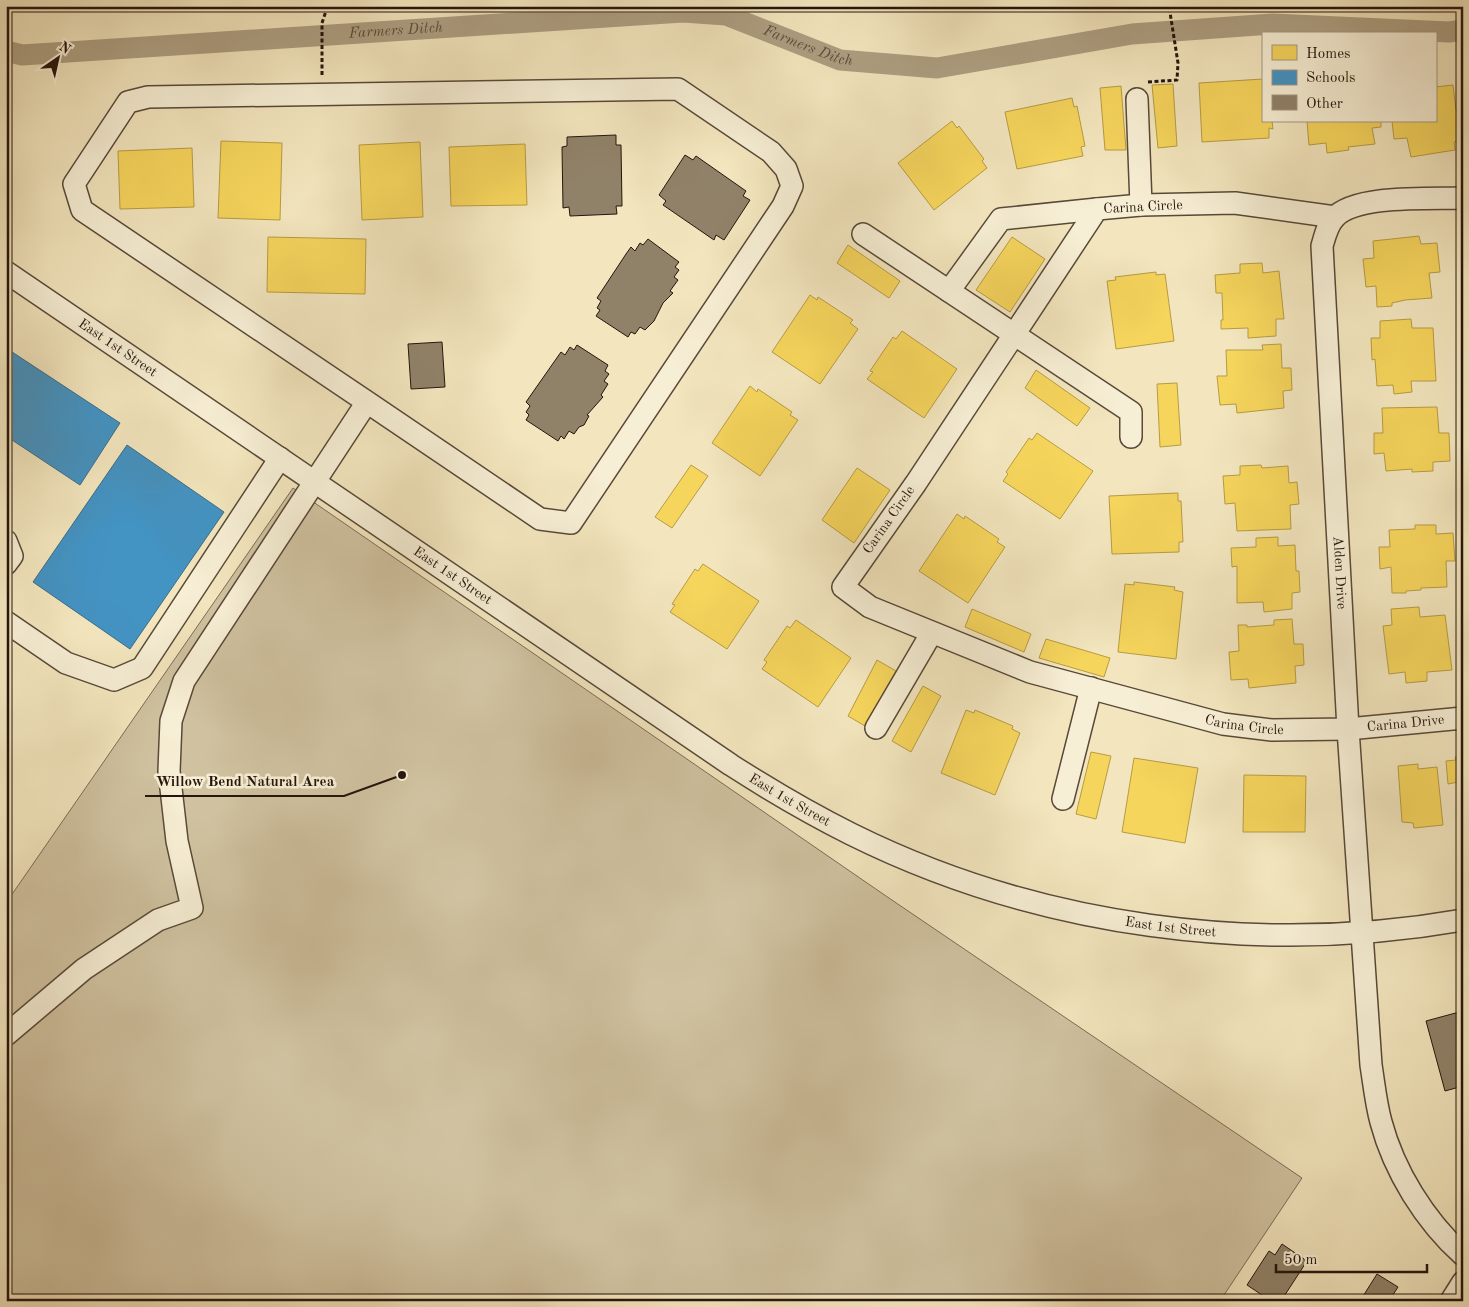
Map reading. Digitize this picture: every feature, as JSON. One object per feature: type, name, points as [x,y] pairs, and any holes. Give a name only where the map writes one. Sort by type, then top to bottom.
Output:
[{"type":"street","points":[[678,89],[772,152],[786,169],[792,186],[783,206],[571,523],[540,519],[366,402],[82,210],[74,184],[128,102],[148,97],[678,89]]},
{"type":"street","points":[[1137,99],[1142,205]]},
{"type":"street","points":[[1335,217],[1342,211],[1366,201],[1463,198]]},
{"type":"street","name":"Carina Circle","points":[[1335,217],[1235,203],[1142,205],[1097,209],[916,483],[842,587],[870,607],[931,634],[1030,672],[1223,724],[1272,730],[1348,729]]},
{"type":"street","points":[[949,291],[1001,219],[1097,209]]},
{"type":"street","name":"Alden Drive","points":[[1335,217],[1326,230],[1322,246],[1348,729],[1362,932]]},
{"type":"street","points":[[863,234],[1131,412],[1131,437]]},
{"type":"street","name":"East 1st Street","points":[[6,272],[730,766],[826,821],[916,863],[1007,894],[1049,906],[1118,920],[1187,930],[1257,934],[1362,932],[1463,920]]},
{"type":"street","points":[[6,1035],[84,969],[158,920],[192,908],[176,841],[169,771],[171,721],[184,681],[366,402]]},
{"type":"street","points":[[6,622],[66,663],[114,680],[142,668],[280,458]]},
{"type":"street","points":[[6,541],[12,556],[6,564]]},
{"type":"street","points":[[876,728],[931,634]]},
{"type":"street","points":[[1063,799],[1091,688]]},
{"type":"street","name":"Carina Drive","points":[[1348,729],[1463,718]]},
{"type":"street","points":[[1362,932],[1371,1066],[1385,1136],[1400,1170],[1427,1215],[1463,1255]]},
{"type":"street","points":[[1451,1301],[1463,1282]]},
{"type":"path","points":[[322,60],[322,23],[327,8],[336,6]]},
{"type":"path","points":[[1137,99],[1136,82],[1178,80],[1178,63],[1169,6]]},
{"type":"shaded area","points":[[293,488],[886,896],[1302,1178],[1220,1301],[6,1301],[6,903]]},
{"type":"building: Homes","points":[[1262,79],[1262,122],[1272,122],[1273,129],[1269,128],[1269,138],[1202,142],[1199,83]]},
{"type":"building: Homes","points":[[1173,84],[1177,146],[1158,148],[1152,85]]},
{"type":"building: Homes","points":[[1453,85],[1456,110],[1463,109],[1463,140],[1454,142],[1455,150],[1411,157],[1407,138],[1394,139],[1392,122],[1436,122],[1436,87]]},
{"type":"building: Homes","points":[[1121,86],[1126,150],[1105,150],[1100,88]]},
{"type":"building: Homes","points":[[1072,98],[1074,107],[1077,106],[1085,146],[1081,147],[1083,156],[1017,169],[1005,112]]},
{"type":"building: Homes","points":[[952,121],[957,128],[959,126],[984,159],[982,161],[987,168],[934,210],[898,163]]},
{"type":"building: Homes","points":[[1307,122],[1381,122],[1381,127],[1372,128],[1375,144],[1348,147],[1349,150],[1327,153],[1326,143],[1309,145]]},
{"type":"building: Homes","points":[[221,141],[282,143],[280,220],[218,218]]},
{"type":"building: Homes","points":[[420,142],[423,217],[362,220],[359,145]]},
{"type":"building: Homes","points":[[525,144],[527,205],[451,206],[449,147]]},
{"type":"building: Homes","points":[[192,148],[194,207],[120,209],[118,151]]},
{"type":"building: Homes","points":[[1419,236],[1421,244],[1437,243],[1440,272],[1429,273],[1432,298],[1405,300],[1392,303],[1392,306],[1377,307],[1376,286],[1366,287],[1363,259],[1374,258],[1373,241]]},
{"type":"building: Homes","points":[[268,237],[366,239],[365,294],[267,292]]},
{"type":"building: Homes","points":[[1012,237],[1045,259],[1010,312],[976,290]]},
{"type":"building: Homes","points":[[848,245],[900,281],[889,298],[837,263]]},
{"type":"building: Homes","points":[[1262,263],[1263,273],[1279,271],[1284,319],[1276,319],[1276,336],[1248,338],[1248,328],[1221,329],[1221,320],[1223,320],[1222,293],[1216,293],[1215,275],[1240,273],[1240,264]]},
{"type":"building: Homes","points":[[1156,272],[1156,275],[1165,274],[1174,341],[1116,349],[1107,281],[1116,280],[1115,277]]},
{"type":"building: Homes","points":[[810,295],[817,300],[818,297],[853,320],[850,323],[858,329],[820,384],[772,352]]},
{"type":"building: Homes","points":[[1411,319],[1412,328],[1433,328],[1436,381],[1411,381],[1412,392],[1394,394],[1393,385],[1377,386],[1375,359],[1372,360],[1371,338],[1380,338],[1380,321]]},
{"type":"building: Homes","points":[[902,331],[957,369],[924,418],[867,379],[873,372],[870,371],[893,337],[896,339]]},
{"type":"building: Homes","points":[[1281,344],[1282,368],[1291,368],[1292,390],[1283,391],[1284,408],[1237,413],[1236,404],[1220,405],[1217,376],[1227,376],[1226,350],[1263,350],[1262,345]]},
{"type":"building: Homes","points":[[1036,370],[1090,408],[1077,426],[1025,388]]},
{"type":"building: Homes","points":[[1177,383],[1181,445],[1160,447],[1157,384]]},
{"type":"building: Homes","points":[[750,386],[757,392],[758,389],[792,412],[790,415],[798,420],[760,476],[712,443]]},
{"type":"building: Homes","points":[[1437,407],[1439,433],[1449,433],[1450,461],[1433,462],[1433,471],[1412,472],[1412,469],[1386,471],[1384,453],[1374,454],[1374,433],[1383,433],[1382,408]]},
{"type":"building: Homes","points":[[1037,433],[1093,471],[1060,519],[1003,481],[1008,474],[1006,472],[1029,438],[1032,440]]},
{"type":"building: Homes","points":[[691,465],[708,476],[672,528],[655,517]]},
{"type":"building: Homes","points":[[1261,465],[1262,468],[1288,466],[1289,483],[1297,482],[1299,504],[1290,505],[1291,529],[1237,531],[1235,503],[1225,504],[1223,476],[1240,475],[1240,466]]},
{"type":"building: Homes","points":[[857,468],[890,490],[854,543],[822,520]]},
{"type":"building: Homes","points":[[1178,493],[1178,501],[1181,501],[1183,542],[1179,542],[1179,552],[1112,554],[1109,496]]},
{"type":"building: Homes","points":[[957,514],[964,519],[965,516],[999,539],[997,542],[1005,547],[968,603],[919,571]]},
{"type":"building: Homes","points":[[1415,525],[1436,525],[1436,534],[1453,533],[1455,561],[1446,561],[1447,587],[1421,588],[1421,590],[1406,591],[1406,593],[1392,593],[1391,567],[1380,569],[1379,547],[1390,547],[1389,530],[1415,529]]},
{"type":"building: Homes","points":[[1278,537],[1278,546],[1295,545],[1296,571],[1299,571],[1300,592],[1292,593],[1292,609],[1264,612],[1263,602],[1237,603],[1237,566],[1232,567],[1231,548],[1256,547],[1256,538]]},
{"type":"building: Homes","points":[[703,564],[759,601],[727,649],[670,612],[675,605],[672,604],[695,569],[698,571]]},
{"type":"building: Homes","points":[[1134,582],[1175,587],[1174,590],[1183,592],[1176,659],[1118,652],[1125,584],[1134,585]]},
{"type":"building: Homes","points":[[1419,607],[1420,617],[1445,615],[1452,670],[1427,672],[1427,681],[1406,683],[1405,672],[1389,674],[1383,626],[1392,625],[1391,609]]},
{"type":"building: Homes","points":[[972,609],[1031,634],[1024,652],[965,627]]},
{"type":"building: Homes","points":[[1292,619],[1294,644],[1303,644],[1304,665],[1295,666],[1296,683],[1249,688],[1248,679],[1231,680],[1229,652],[1239,651],[1238,625],[1247,625],[1247,627],[1274,625],[1274,620]]},
{"type":"building: Homes","points":[[796,620],[851,658],[818,707],[762,669],[767,662],[764,660],[787,626],[790,628]]},
{"type":"building: Homes","points":[[1046,639],[1110,658],[1104,677],[1039,658]]},
{"type":"building: Homes","points":[[877,660],[896,671],[865,726],[848,716]]},
{"type":"building: Homes","points":[[923,686],[941,696],[911,752],[892,741]]},
{"type":"building: Homes","points":[[966,710],[974,713],[975,710],[1013,726],[1012,729],[1020,733],[995,795],[941,773]]},
{"type":"building: Homes","points":[[1091,752],[1111,756],[1096,819],[1076,814]]},
{"type":"building: Homes","points":[[1455,757],[1463,757],[1463,803],[1459,803],[1458,782],[1448,784],[1446,761],[1456,760]]},
{"type":"building: Homes","points":[[1134,758],[1198,768],[1185,843],[1122,832]]},
{"type":"building: Homes","points":[[1418,764],[1418,769],[1437,767],[1443,825],[1414,828],[1413,823],[1402,822],[1398,766]]},
{"type":"building: Homes","points":[[1244,775],[1306,776],[1305,832],[1243,832]]},
{"type":"building: Schools","points":[[6,348],[120,423],[80,485],[6,436]]},
{"type":"building: Schools","points":[[127,445],[224,512],[130,649],[33,582]]},
{"type":"building: Other","points":[[616,135],[616,145],[621,145],[622,206],[616,206],[617,214],[570,216],[569,207],[563,208],[562,147],[567,146],[567,137]]},
{"type":"building: Other","points":[[685,155],[693,160],[696,156],[746,191],[743,196],[750,200],[724,240],[716,235],[714,240],[663,205],[666,201],[659,195]]},
{"type":"building: Other","points":[[648,239],[679,262],[675,267],[679,270],[674,277],[678,280],[670,291],[673,293],[663,303],[654,321],[645,330],[640,327],[635,334],[631,332],[628,337],[596,316],[600,310],[597,308],[601,301],[597,298],[631,247],[635,251],[640,243],[643,245]]},
{"type":"building: Other","points":[[442,342],[445,387],[411,389],[408,344]]},
{"type":"building: Other","points":[[577,345],[608,365],[605,371],[609,374],[604,381],[608,384],[601,395],[603,397],[587,415],[589,416],[584,425],[579,427],[574,434],[569,431],[564,439],[561,436],[558,441],[526,420],[529,415],[526,412],[530,406],[526,402],[561,352],[565,355],[570,347],[574,350]]},
{"type":"building: Other","points":[[1463,1011],[1463,1086],[1445,1091],[1426,1021]]},
{"type":"building: Other","points":[[1282,1244],[1307,1261],[1281,1301],[1271,1301],[1247,1285],[1269,1251],[1275,1255]]},
{"type":"building: Other","points":[[1377,1274],[1398,1287],[1389,1301],[1360,1301]]},
{"type":"waterway","name":"Farmers Ditch","points":[[6,51],[22,55],[683,12],[726,15],[840,60],[937,68],[1132,34],[1273,24],[1449,32],[1463,30]]},
{"type":"place","name":"Willow Bend Natural Area","points":[[402,775]]}]
